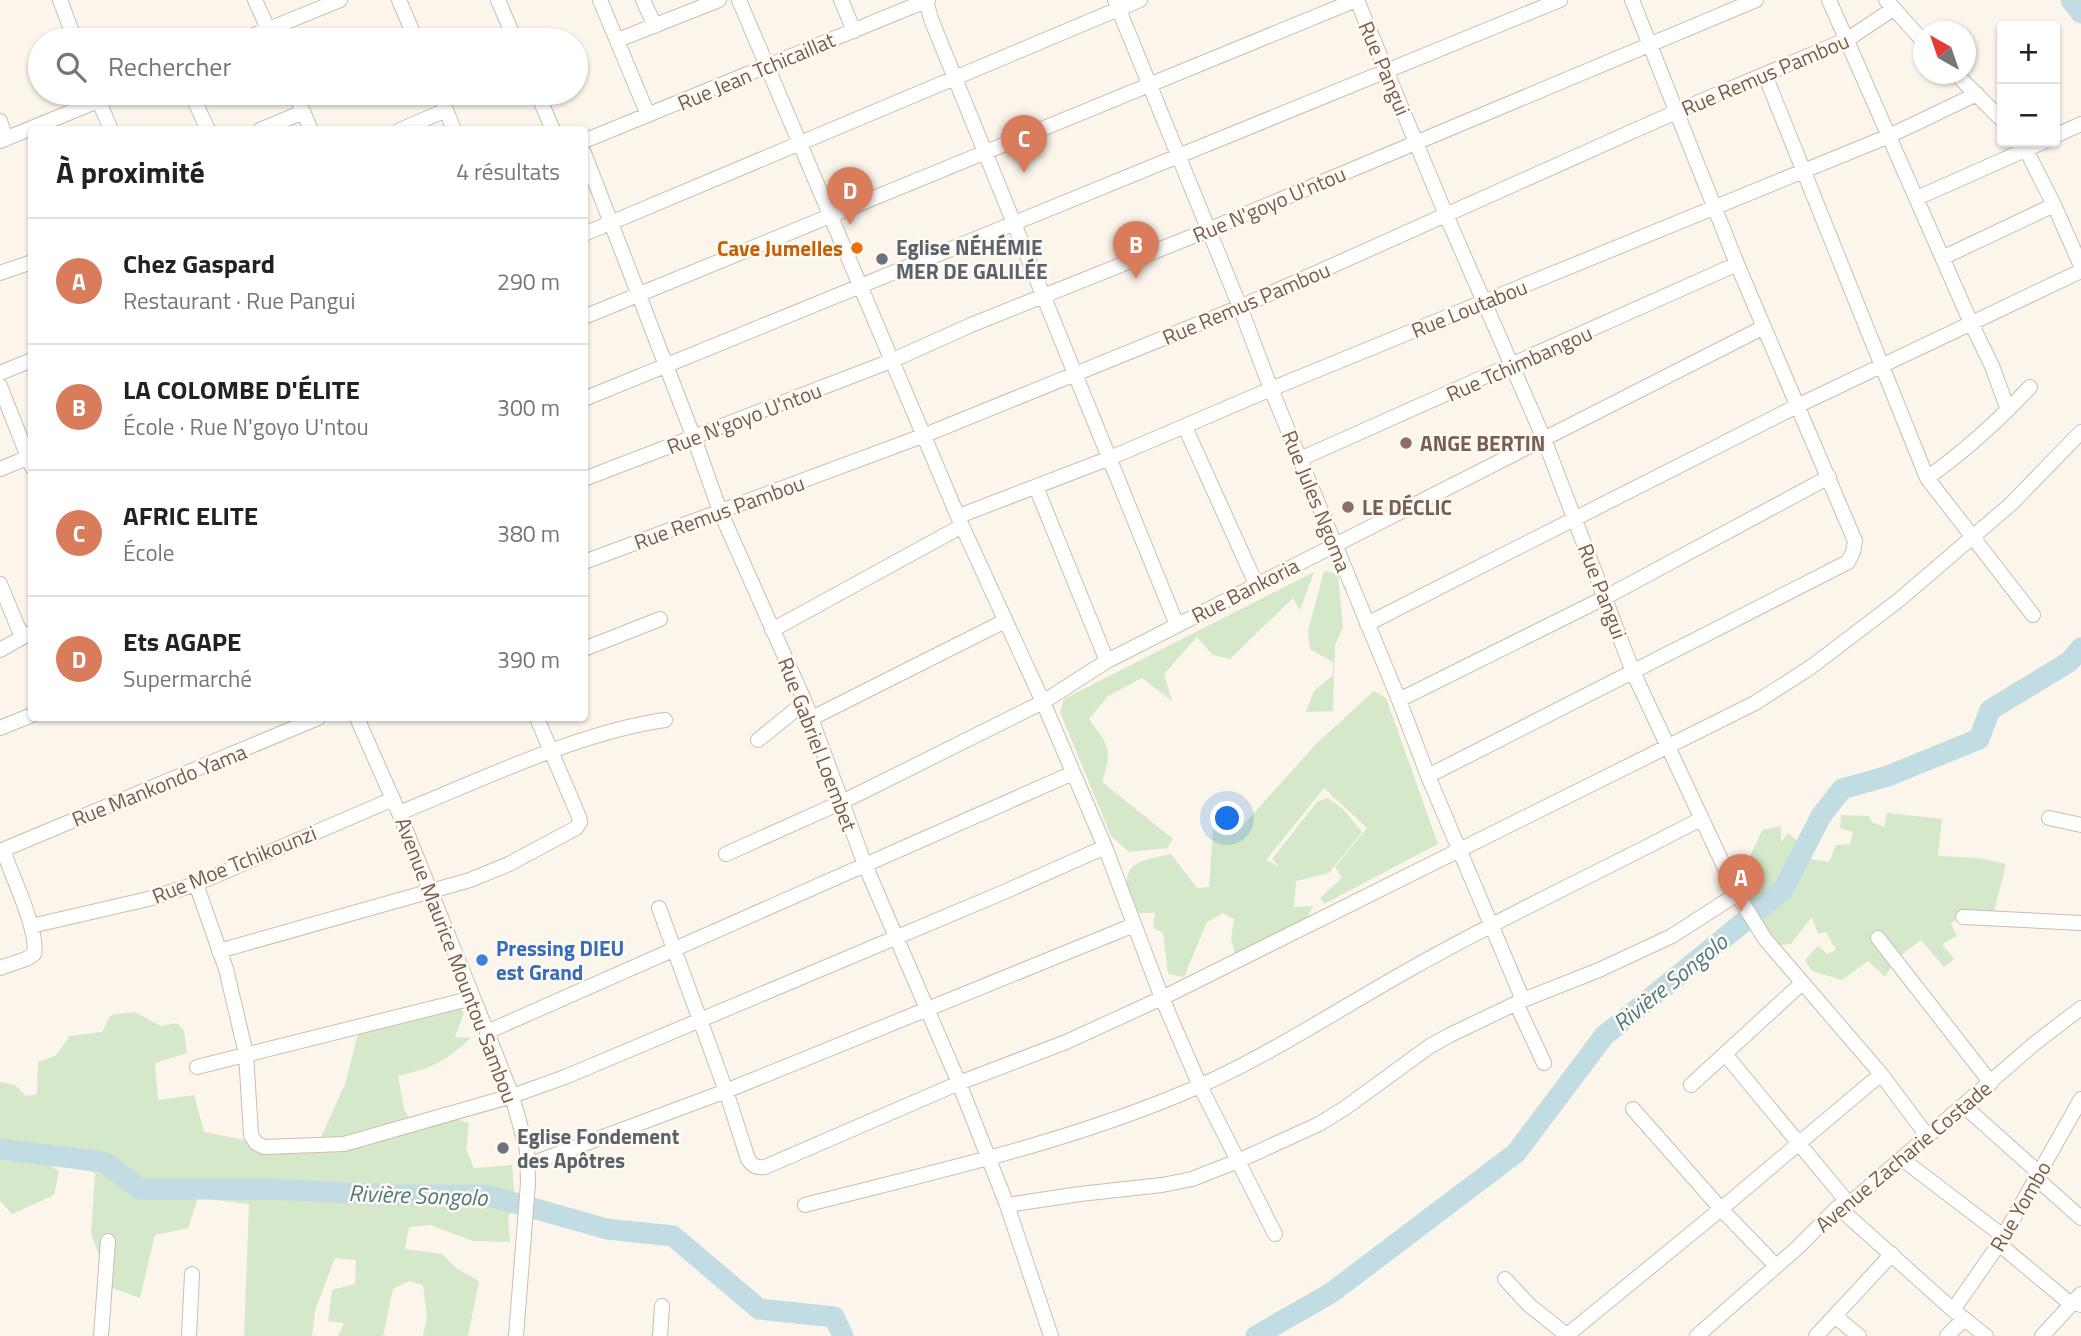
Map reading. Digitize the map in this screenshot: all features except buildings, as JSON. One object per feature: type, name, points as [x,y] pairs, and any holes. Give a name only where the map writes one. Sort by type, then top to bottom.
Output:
[{"type":"street","points":[[60,0],[70,28]]},
{"type":"street","points":[[255,0],[268,28]]},
{"type":"street","points":[[285,28],[340,0]]},
{"type":"street","points":[[399,0],[411,28]]},
{"type":"street","points":[[498,0],[510,28]]},
{"type":"street","points":[[600,0],[648,116]]},
{"type":"street","points":[[643,0],[655,26]]},
{"type":"street","points":[[618,40],[719,0]]},
{"type":"street","points":[[740,0],[891,361],[1105,847],[1162,998],[1200,1086],[1275,1234]]},
{"type":"street","points":[[841,0],[854,30]]},
{"type":"street","points":[[927,0],[984,153],[1177,625]]},
{"type":"street","name":"Rue Jean Tchicaillat","points":[[588,139],[927,0]]},
{"type":"street","points":[[588,232],[955,79],[1117,4],[1140,0]]},
{"type":"street","points":[[588,315],[1356,0]]},
{"type":"street","name":"Rue Pangui","points":[[1356,0],[1544,439],[1633,672],[1741,901],[1755,926],[1881,1074],[1928,1137]]},
{"type":"street","points":[[588,397],[1560,0]]},
{"type":"street","points":[[1428,776],[1848,562],[1853,552],[1855,541],[1737,264],[1632,0]]},
{"type":"street","name":"Rue N'goyo U'ntou","points":[[588,478],[891,361],[971,325],[1208,230],[1756,0]]},
{"type":"street","points":[[1829,0],[1992,366],[2008,411]]},
{"type":"street","name":"Rue Jules Ngoma","points":[[1117,4],[1428,776],[1492,925],[1544,1063]]},
{"type":"street","points":[[1889,5],[1913,31]]},
{"type":"street","name":"Rue Remus Pambou","points":[[588,561],[925,435],[1240,307],[1678,111],[1848,39],[1889,5]]},
{"type":"street","points":[[1765,75],[1927,478],[2033,615]]},
{"type":"street","points":[[1966,84],[1997,115]]},
{"type":"street","name":"Rue Loutabou","points":[[772,630],[960,521],[1036,487],[1889,136],[1977,94]]},
{"type":"street","points":[[34,126],[80,105]]},
{"type":"street","points":[[100,105],[108,126]]},
{"type":"street","points":[[197,105],[206,126]]},
{"type":"street","points":[[300,105],[309,126]]},
{"type":"street","points":[[444,105],[452,126]]},
{"type":"street","points":[[542,105],[551,126]]},
{"type":"street","points":[[409,126],[446,110]]},
{"type":"street","points":[[270,126],[303,112]]},
{"type":"street","points":[[0,121],[3,140],[28,129]]},
{"type":"street","points":[[2060,134],[2081,124]]},
{"type":"street","points":[[1917,198],[2021,147]]},
{"type":"street","points":[[2026,147],[2081,266]]},
{"type":"street","name":"Rue Gabriel Loembet","points":[[588,162],[720,512],[805,702],[865,865],[960,1083],[1007,1205],[1051,1336]]},
{"type":"street","points":[[1944,257],[2054,205]]},
{"type":"street","points":[[0,273],[28,263]]},
{"type":"street","name":"Rue Tchimbangou","points":[[1300,459],[1737,264]]},
{"type":"street","points":[[1367,624],[1797,406],[2081,271]]},
{"type":"street","name":"Rue Bankoria","points":[[726,853],[842,802],[1043,702],[1107,661],[1764,327]]},
{"type":"street","points":[[0,373],[28,362]]},
{"type":"street","points":[[0,386],[28,455]]},
{"type":"street","points":[[1927,478],[1962,453],[2030,387]]},
{"type":"street","points":[[1185,427],[1256,584]]},
{"type":"street","points":[[659,908],[748,1158],[752,1165],[758,1168],[960,1083],[1066,1042],[1162,998],[1755,703],[1811,667],[1899,600],[2011,504],[2081,432]]},
{"type":"street","points":[[0,469],[28,461]]},
{"type":"street","points":[[1399,700],[1606,597],[1829,477]]},
{"type":"street","points":[[1036,487],[1107,661]]},
{"type":"street","points":[[0,584],[27,635],[0,650]]},
{"type":"street","points":[[588,647],[660,618]]},
{"type":"street","points":[[811,718],[1005,621]]},
{"type":"street","points":[[758,740],[805,702]]},
{"type":"street","points":[[0,728],[28,717]]},
{"type":"street","points":[[400,813],[552,752],[636,724],[665,720]]},
{"type":"street","name":"Rue Mankondo Yama","points":[[1,850],[311,721]]},
{"type":"street","name":"Avenue Maurice Mountou Sambou","points":[[358,721],[400,813],[487,1032],[512,1096],[527,1150],[528,1183],[516,1336]]},
{"type":"street","points":[[219,951],[462,882],[509,863],[576,828],[580,822],[538,721]]},
{"type":"street","points":[[487,1032],[1073,773]]},
{"type":"street","name":"Rue Moe Tchikounzi","points":[[31,926],[148,899],[196,884],[393,799]]},
{"type":"street","points":[[2049,818],[2081,825]]},
{"type":"street","points":[[805,1205],[988,1158],[1104,1123],[1200,1086],[1265,1054],[1412,968],[1492,925],[1701,819]]},
{"type":"street","points":[[196,884],[226,969],[246,1054],[251,1135],[256,1143],[264,1147],[344,1144],[512,1096],[608,1061],[699,1019],[1105,847]]},
{"type":"street","points":[[0,968],[26,959],[34,954],[36,946],[31,926],[1,850]]},
{"type":"street","points":[[1007,1205],[1162,1185],[1192,1179],[1238,1161],[1319,1124],[1430,1046],[1519,1001],[1599,970],[1741,901]]},
{"type":"street","points":[[1963,917],[2081,923]]},
{"type":"street","points":[[528,1165],[726,1091],[1134,925]]},
{"type":"street","points":[[1878,938],[1991,1083]]},
{"type":"street","points":[[1691,1085],[1802,983]]},
{"type":"street","points":[[197,1067],[473,998]]},
{"type":"street","name":"Avenue Zacharie Costade","points":[[1706,1333],[1843,1205],[1928,1137],[2034,1044],[2081,1008]]},
{"type":"street","points":[[1725,1054],[1798,1143],[1843,1205],[1892,1254],[1986,1336]]},
{"type":"street","points":[[1505,1279],[1529,1305],[1567,1336],[1881,1074]]},
{"type":"street","name":"Rue Yombo","points":[[1947,1336],[2038,1175],[2077,1119],[2081,1099]]},
{"type":"street","points":[[1964,1106],[2081,1218]]},
{"type":"street","points":[[1633,1109],[1721,1209],[1776,1266]]},
{"type":"street","points":[[1902,1158],[2001,1240],[2066,1300],[2079,1301]]},
{"type":"street","points":[[101,1336],[108,1241]]},
{"type":"street","points":[[1816,1336],[1892,1254]]},
{"type":"street","points":[[189,1336],[192,1275]]},
{"type":"street","points":[[2042,1336],[2079,1301]]},
{"type":"street","points":[[660,1336],[662,1306]]},
{"type":"street","points":[[1836,1317],[1859,1336]]},
{"type":"green space","points":[[1324,571],[1338,574],[1343,627],[1335,645],[1333,711],[1306,712],[1314,691],[1333,675],[1333,662],[1310,649],[1308,631]]},
{"type":"green space","points":[[1314,572],[1300,610],[1293,598],[1230,659],[1213,655],[1197,637],[1164,674],[1172,701],[1142,678],[1108,696],[1089,719],[1107,748],[1102,782],[1173,839],[1167,848],[1129,852],[1111,836],[1060,712],[1064,699]]},
{"type":"green space","points":[[1374,691],[1386,698],[1438,844],[1324,904],[1320,898],[1342,878],[1335,867],[1367,828],[1324,788],[1266,860],[1280,867],[1272,859],[1318,801],[1328,798],[1344,810],[1362,832],[1329,873],[1296,881],[1294,907],[1313,906],[1306,920],[1236,957],[1231,939],[1234,919],[1223,913],[1207,922],[1184,977],[1168,974],[1163,933],[1153,928],[1155,913],[1125,913],[1126,885],[1130,870],[1143,861],[1171,854],[1197,888],[1209,887],[1213,831],[1219,824],[1237,832],[1315,745]]},
{"type":"green space","points":[[1887,813],[1942,819],[1938,856],[1979,858],[2006,864],[1994,912],[1959,915],[1951,924],[1957,936],[1942,944],[1954,959],[1944,967],[1921,940],[1895,960],[1885,977],[1868,961],[1842,980],[1812,971],[1805,960],[1818,946],[1827,954],[1836,950],[1826,932],[1818,934],[1812,917],[1791,944],[1780,945],[1756,913],[1746,894],[1744,872],[1762,830],[1781,826],[1781,842],[1788,833],[1805,847],[1810,838],[1816,839],[1810,859],[1829,862],[1836,845],[1850,844],[1853,832],[1840,828],[1841,815],[1869,816],[1872,822],[1884,827]]},
{"type":"green space","points":[[455,1001],[464,1013],[455,1037],[471,1038],[437,1063],[398,1076],[404,1109],[411,1122],[452,1118],[469,1123],[466,1149],[474,1168],[512,1165],[515,1200],[508,1219],[510,1242],[472,1241],[431,1225],[409,1227],[405,1249],[442,1254],[456,1268],[479,1281],[468,1336],[423,1336],[427,1316],[423,1285],[409,1281],[393,1289],[383,1336],[338,1336],[344,1323],[328,1321],[332,1290],[355,1284],[356,1260],[335,1258],[315,1310],[312,1336],[244,1336],[249,1204],[198,1198],[188,1228],[155,1235],[140,1298],[112,1288],[91,1234],[95,1173],[67,1164],[50,1165],[59,1171],[54,1195],[12,1214],[0,1201],[0,1082],[15,1085],[26,1096],[37,1094],[38,1062],[55,1056],[70,1036],[102,1032],[111,1015],[135,1012],[161,1026],[177,1023],[184,1031],[187,1053],[155,1063],[158,1100],[194,1095],[204,1132],[250,1141],[317,1147],[345,1084],[360,1026]]},
{"type":"waterway","points":[[2071,0],[2081,13]]},
{"type":"waterway","name":"Rivière Songolo","points":[[1256,1336],[1331,1293],[1516,1153],[1604,1036],[1783,890],[1821,816],[1842,789],[1888,776],[1979,739],[1990,710],[2069,662],[2081,648]]},
{"type":"waterway","name":"Rivière Songolo","points":[[0,1149],[104,1162],[140,1189],[269,1189],[386,1195],[486,1195],[607,1229],[673,1236],[759,1309],[834,1317],[843,1336]]},
{"type":"place","name":"AFRIC ELITE","points":[[1024,173]]},
{"type":"place","name":"Ets AGAPE","points":[[850,225]]},
{"type":"place","name":"Cave Jumelles","points":[[857,248]]},
{"type":"place","name":"Eglise NÉHÉMIE MER DE GALILÉE","points":[[882,259]]},
{"type":"place","name":"LA COLOMBE D'ÉLITE","points":[[1136,279]]},
{"type":"place","name":"ANGE BERTIN","points":[[1406,443]]},
{"type":"place","name":"LE DÉCLIC","points":[[1348,507]]},
{"type":"place","name":"Chez Gaspard","points":[[1741,912]]},
{"type":"place","name":"Pressing DIEU est Grand","points":[[482,960]]},
{"type":"place","name":"Eglise Fondement des Apôtres","points":[[503,1148]]}]
